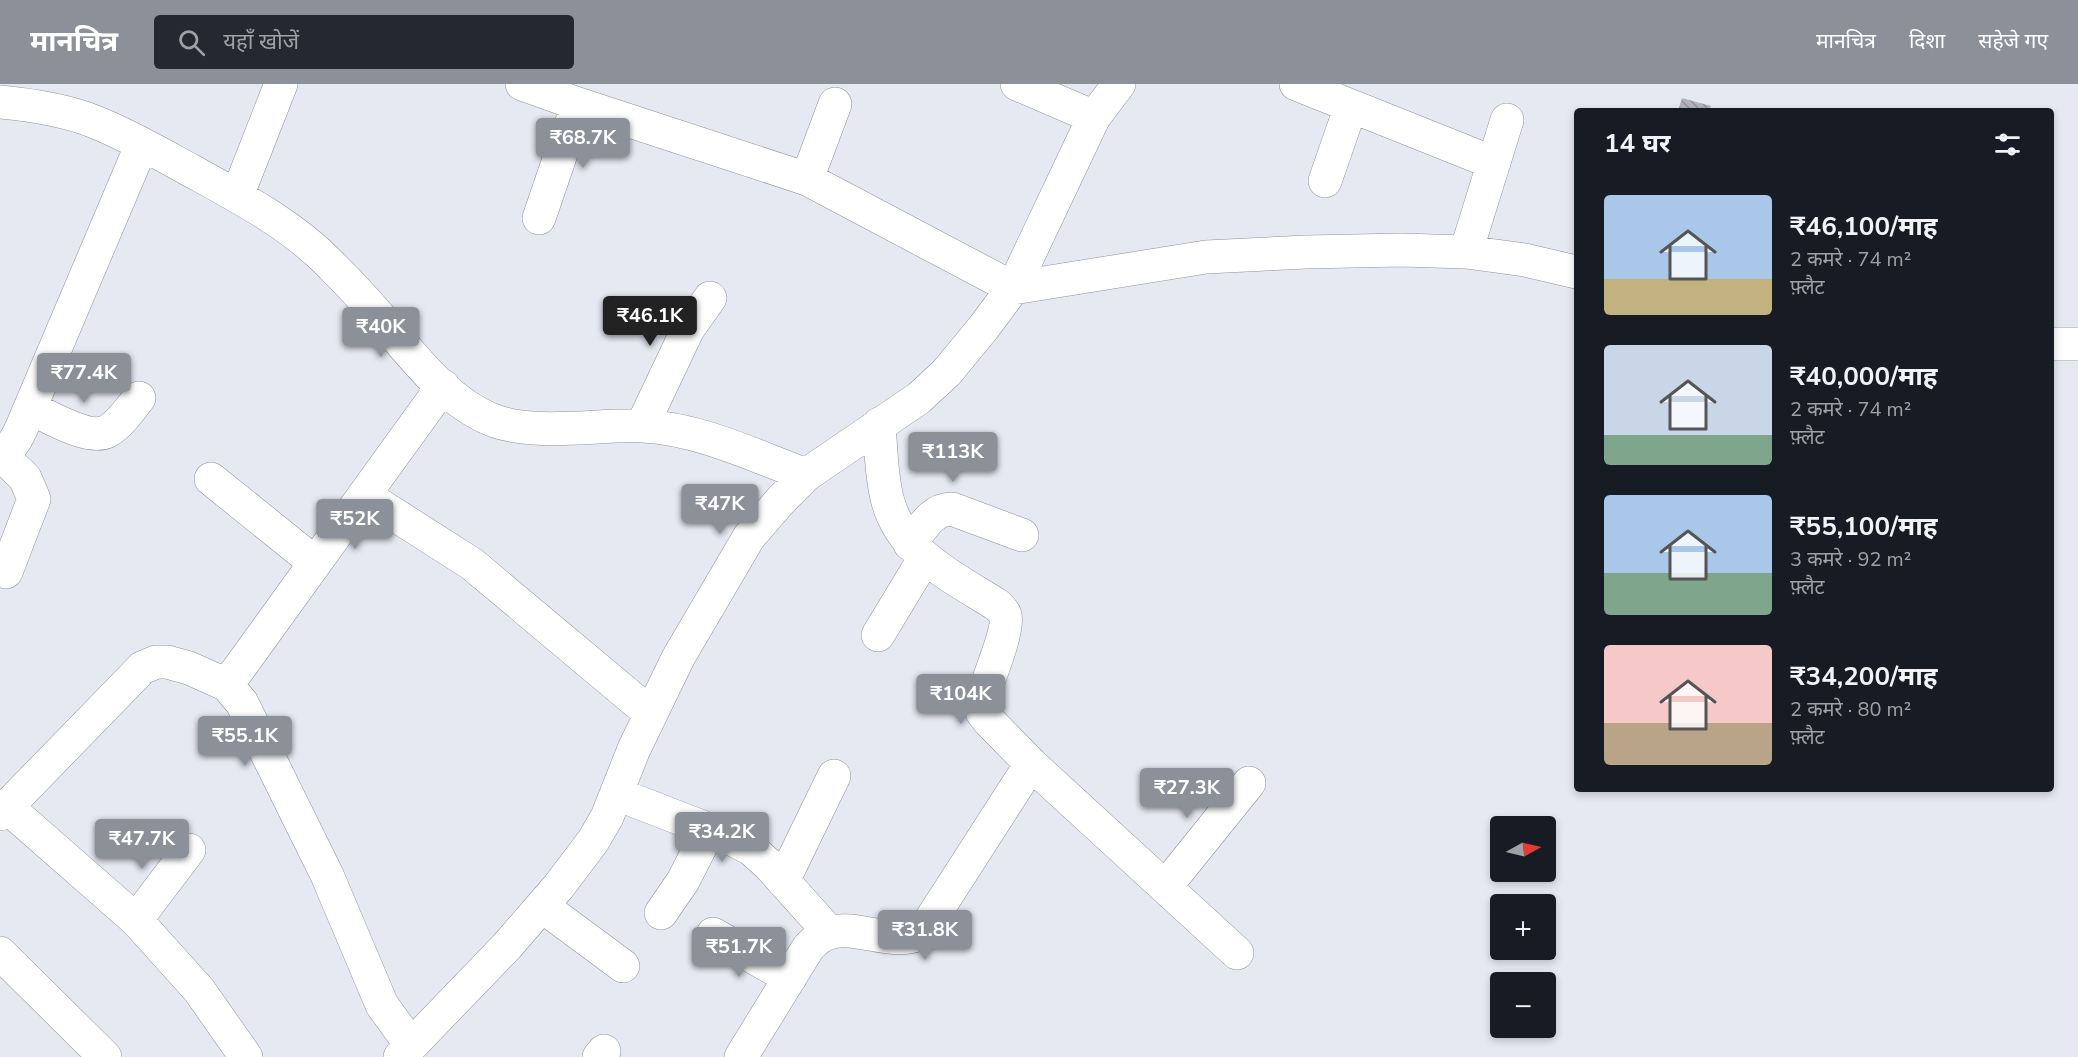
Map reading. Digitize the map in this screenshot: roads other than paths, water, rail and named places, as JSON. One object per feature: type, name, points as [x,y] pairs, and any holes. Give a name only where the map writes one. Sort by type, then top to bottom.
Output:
[{"type":"street","points":[[237,196],[281,84]]},
{"type":"street","points":[[522,84],[807,179],[1013,288],[1206,257],[1306,252],[1402,250],[1467,252],[1525,260],[1574,272]]},
{"type":"street","points":[[1017,84],[1094,117]]},
{"type":"street","points":[[246,1057],[199,990],[136,920],[4,811],[142,668],[156,662],[167,662],[189,668],[227,685],[242,703],[327,875],[382,1005],[406,1051],[507,946],[593,841],[617,794],[634,749],[678,658],[749,537],[806,475],[919,398],[947,372],[1013,288],[1094,117],[1119,84]]},
{"type":"street","points":[[1302,85],[1494,163]]},
{"type":"street","points":[[0,102],[47,96],[237,196],[290,230],[330,263],[421,365],[459,401],[495,421],[526,427],[642,426],[676,430],[710,438],[806,475]]},
{"type":"street","points":[[539,218],[578,104]]},
{"type":"street","points":[[807,179],[835,104]]},
{"type":"street","points":[[1325,181],[1351,106]]},
{"type":"street","points":[[1467,252],[1507,120]]},
{"type":"street","points":[[6,572],[34,499],[25,478],[0,454],[8,451],[30,408],[142,144]]},
{"type":"street","points":[[642,426],[688,329],[710,298]]},
{"type":"street","points":[[2054,344],[2078,344]]},
{"type":"street","points":[[227,685],[443,386]]},
{"type":"street","points":[[30,408],[79,430],[92,433],[105,432],[119,422],[139,398]]},
{"type":"street","points":[[879,424],[887,499],[895,521],[917,551],[997,604],[1005,613],[1007,623],[981,701],[982,712],[1031,764],[1237,953]]},
{"type":"street","points":[[211,479],[314,562]]},
{"type":"street","points":[[364,495],[472,564],[651,714]]},
{"type":"street","points":[[878,635],[933,514],[942,509],[952,509],[1022,535]]},
{"type":"street","points":[[741,1057],[808,948],[820,936],[829,932],[843,931],[902,938],[915,937],[923,932],[1031,764]]},
{"type":"street","points":[[783,881],[834,776]]},
{"type":"street","points":[[1166,886],[1249,783]]},
{"type":"street","points":[[617,794],[751,849],[769,864],[829,932]]},
{"type":"street","points":[[661,914],[683,881],[709,830]]},
{"type":"street","points":[[136,920],[189,850]]},
{"type":"street","points":[[542,906],[624,966]]},
{"type":"street","points":[[713,934],[790,978]]},
{"type":"street","points":[[0,953],[105,1057]]}]
